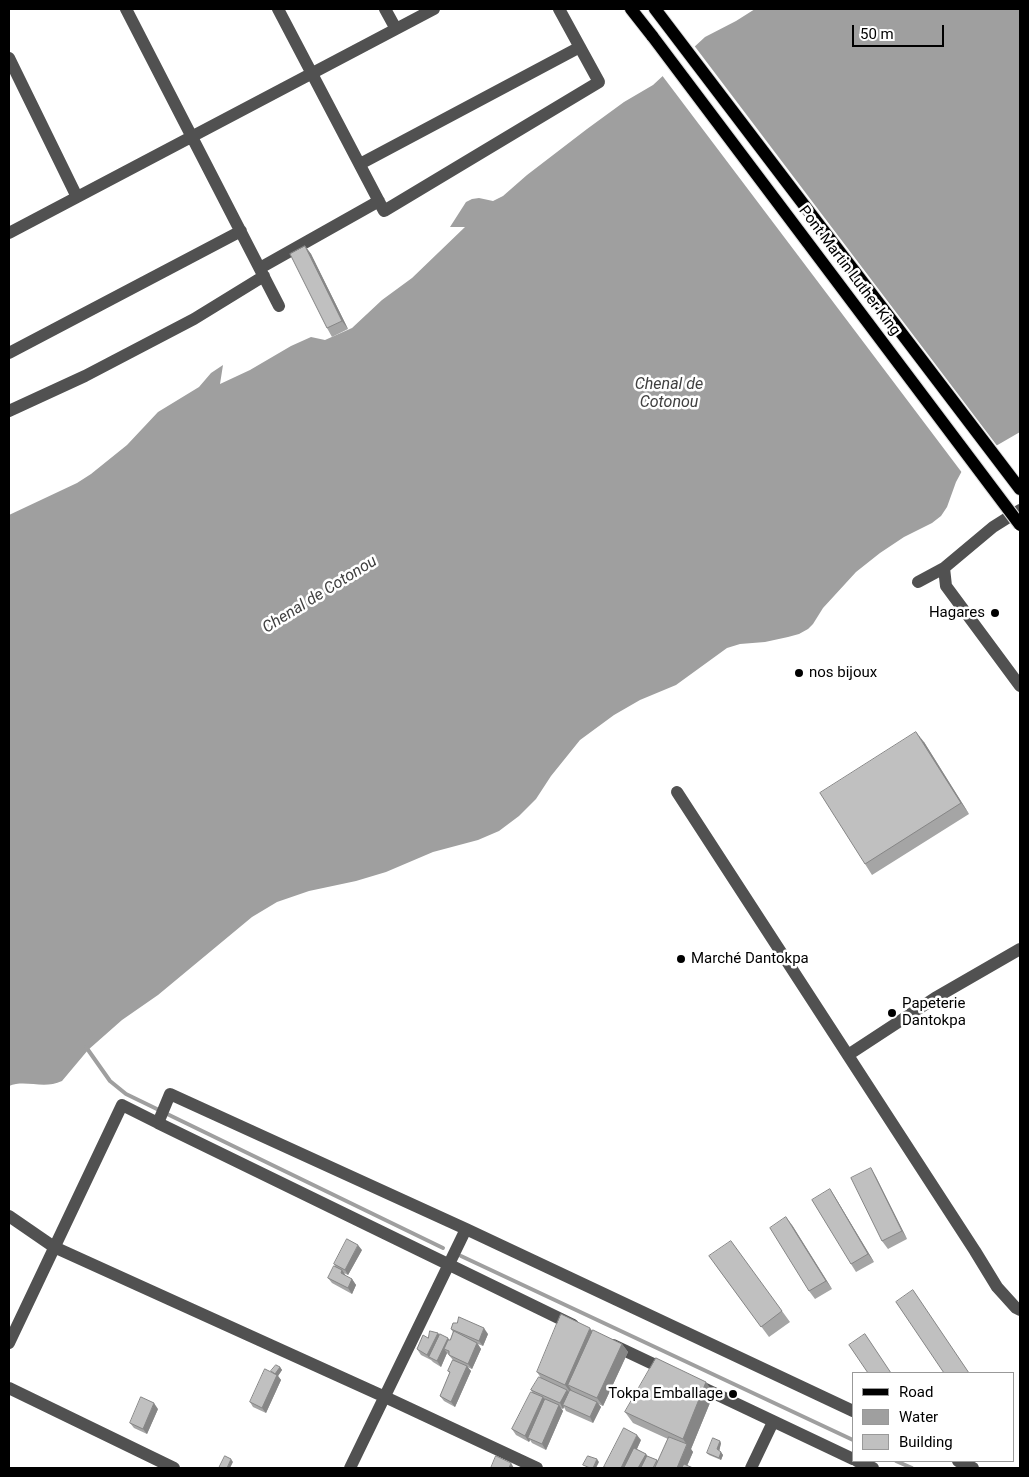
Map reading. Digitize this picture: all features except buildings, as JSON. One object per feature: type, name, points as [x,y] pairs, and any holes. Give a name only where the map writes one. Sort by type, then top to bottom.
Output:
[{"type":"main road","name":"Pont Martin Luther King","points":[[631,9],[1020,524]]},
{"type":"main road","name":"Pont Martin Luther King","points":[[655,9],[1020,489]]},
{"type":"street","points":[[126,9],[279,306]]},
{"type":"street","points":[[278,9],[384,211],[599,82],[559,9]]},
{"type":"street","points":[[385,9],[396,29]]},
{"type":"street","points":[[9,233],[434,9]]},
{"type":"street","points":[[360,164],[580,46]]},
{"type":"street","points":[[9,58],[77,197]]},
{"type":"street","points":[[9,411],[85,376],[194,319],[262,272],[379,201]]},
{"type":"street","points":[[9,353],[240,231]]},
{"type":"street","points":[[918,582],[944,568],[993,527],[1020,510]]},
{"type":"street","points":[[944,568],[946,586],[1020,686]]},
{"type":"street","points":[[677,792],[997,1287],[1020,1310]]},
{"type":"street","points":[[848,1055],[935,998],[1020,949]]},
{"type":"street","points":[[158,1123],[170,1094],[466,1229],[852,1411]]},
{"type":"street","points":[[9,1343],[122,1105],[581,1329]]},
{"type":"street","points":[[9,1216],[54,1247],[537,1468]]},
{"type":"street","points":[[350,1468],[466,1229]]},
{"type":"street","points":[[599,1338],[852,1459]]},
{"type":"street","points":[[9,1388],[174,1468]]},
{"type":"street","points":[[751,1468],[773,1422]]},
{"type":"street","points":[[859,1462],[873,1468]]},
{"type":"street","points":[[960,1462],[974,1468]]},
{"type":"water","name":"Chenal de Cotonou","points":[[755,9],[1020,9],[1020,432],[982,454],[963,469],[947,507],[941,516],[932,523],[904,537],[856,572],[823,608],[808,629],[788,637],[765,642],[740,644],[727,648],[676,685],[640,700],[614,715],[580,740],[551,776],[536,799],[519,816],[499,831],[478,840],[433,852],[386,872],[356,881],[309,891],[277,902],[252,917],[158,995],[122,1020],[88,1050],[62,1081],[48,1085],[15,1084],[9,1086],[9,515],[77,483],[91,474],[127,445],[158,412],[199,387],[211,373],[223,365],[220,384],[311,337],[325,340],[352,328],[382,300],[412,278],[465,227],[450,227],[466,202],[479,198],[493,201],[503,196],[587,129],[624,102],[653,85],[705,37]]},
{"type":"pier","points":[[693,44],[998,447],[983,456],[963,474],[661,74]]},
{"type":"waterway","points":[[86,1047],[110,1081],[126,1094],[443,1248]]},
{"type":"waterway","points":[[461,1256],[852,1440]]},
{"type":"waterway","points":[[898,1462],[912,1468]]},
{"type":"place","name":"Hagares","points":[[995,613]]},
{"type":"place","name":"nos bijoux","points":[[799,673]]},
{"type":"place","name":"Marché Dantokpa","points":[[681,959]]},
{"type":"place","name":"Papeterie Dantokpa","points":[[892,1013]]},
{"type":"place","name":"Tokpa Emballage","points":[[733,1394]]}]
